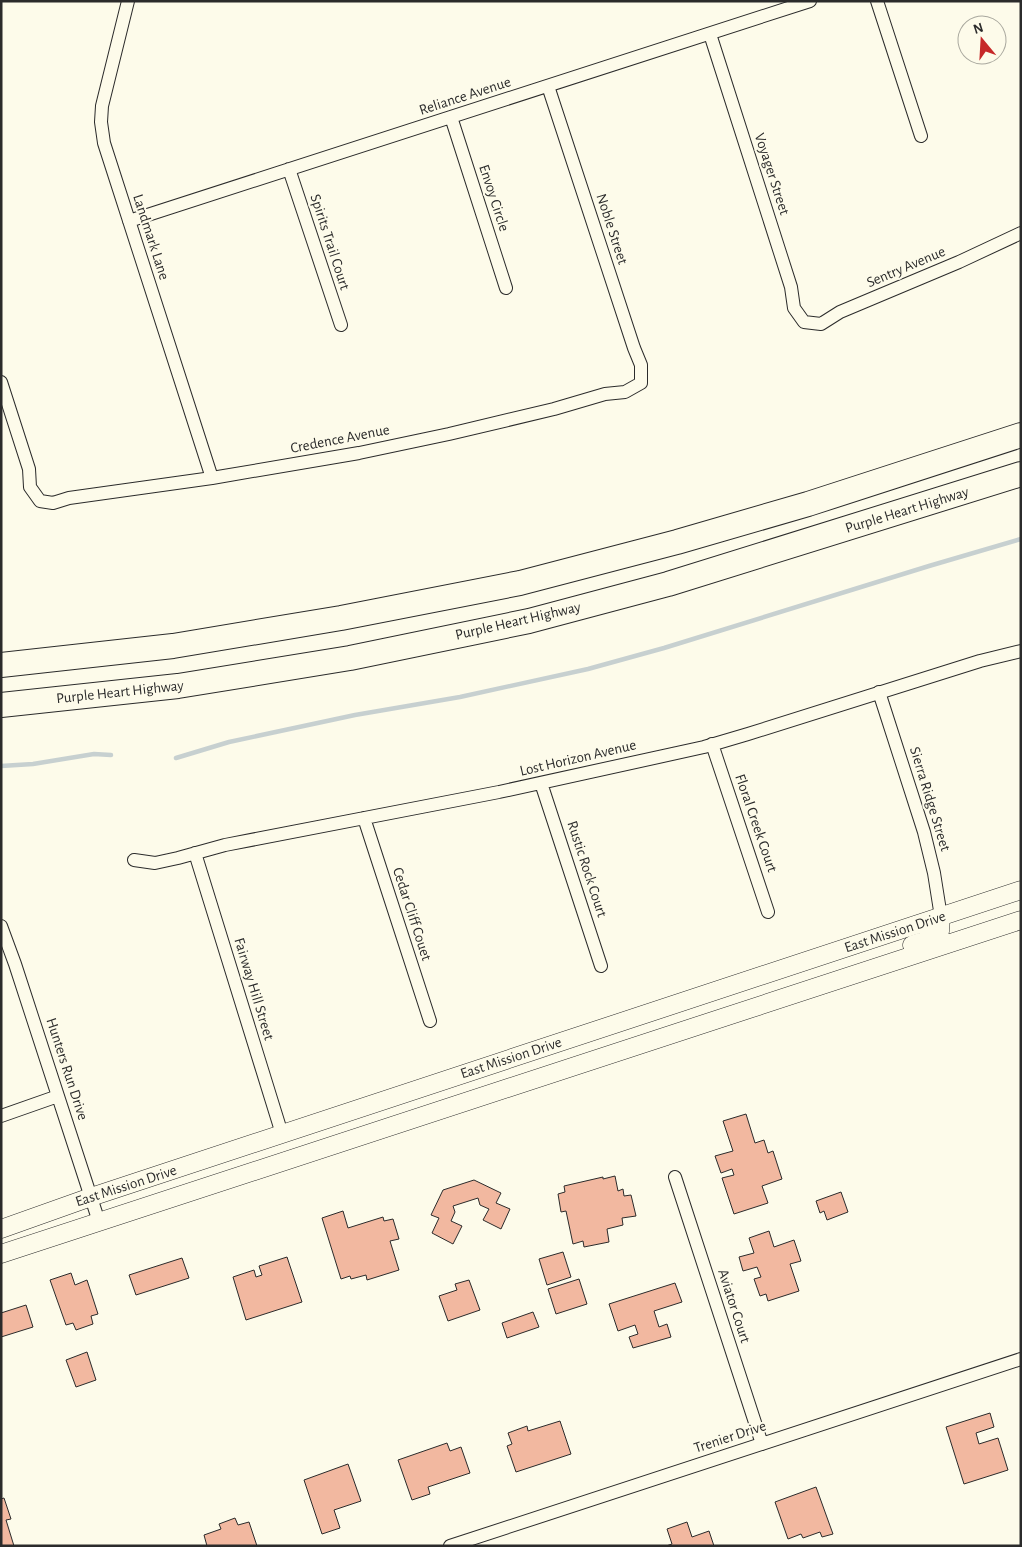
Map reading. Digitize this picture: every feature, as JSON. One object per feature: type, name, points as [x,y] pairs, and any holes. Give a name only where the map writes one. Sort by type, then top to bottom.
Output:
[{"type":"highway","points":[[904,474],[1021,427]]},
{"type":"highway","points":[[1,665],[173,646],[342,618],[520,583],[677,542],[904,474],[1021,435]]},
{"type":"highway","name":"Purple Heart Highway","points":[[1,705],[178,686],[350,658],[529,621],[668,584],[1021,474]]},
{"type":"highway","points":[[981,487],[1021,484]]},
{"type":"street","name":"Landmark Lane","points":[[128,1],[102,106],[101,122],[104,143],[212,478]]},
{"type":"street","name":"Reliance Avenue","points":[[130,221],[810,1]]},
{"type":"street","points":[[877,1],[921,136]]},
{"type":"street","name":"Voyager Street","points":[[710,34],[792,287],[794,308],[804,322]]},
{"type":"street","name":"Noble Street","points":[[548,86],[641,366],[641,383]]},
{"type":"street","name":"Envoy Circle","points":[[451,117],[506,288]]},
{"type":"street","name":"Spirits Trail Court","points":[[289,169],[341,325]]},
{"type":"street","name":"Sentry Avenue","points":[[804,322],[822,324],[840,312],[959,262],[1021,233]]},
{"type":"street","name":"Credence Avenue","points":[[1,382],[29,469],[30,487],[40,502],[53,503],[69,498],[212,478],[359,453],[554,409],[605,394],[625,392],[641,383]]},
{"type":"street","name":"Lost Horizon Avenue","points":[[134,860],[155,863],[260,837],[542,783],[712,744],[980,661],[1021,651]]},
{"type":"street","name":"Sierra Ridge Street","points":[[879,692],[924,832],[934,873],[941,917]]},
{"type":"street","name":"Floral Creek Court","points":[[712,744],[768,912]]},
{"type":"street","name":"Rustic Rock Court","points":[[542,783],[601,966]]},
{"type":"street","name":"Cedar Cliff Couet","points":[[364,818],[430,1021]]},
{"type":"street","name":"Fairway Hill Street","points":[[195,853],[282,1134]]},
{"type":"street","name":"East Mission Drive","points":[[1,1229],[91,1197],[1021,890]]},
{"type":"street","points":[[776,1001],[807,981],[924,942],[940,931],[941,917]]},
{"type":"street","name":"East Mission Drive","points":[[1,1254],[1021,920]]},
{"type":"street","name":"Hunters Run Drive","points":[[1,926],[99,1222]]},
{"type":"street","points":[[1,1116],[58,1096]]},
{"type":"street","name":"Aviator Court","points":[[675,1178],[762,1444]]},
{"type":"street","name":"Trenier Drive","points":[[450,1546],[1021,1359]]},
{"type":"building","points":[[746,1114],[755,1143],[764,1140],[768,1153],[773,1151],[782,1179],[762,1186],[768,1203],[734,1214],[722,1178],[734,1175],[732,1169],[721,1173],[715,1156],[733,1151],[723,1121]]},
{"type":"building","points":[[615,1176],[618,1191],[623,1189],[624,1196],[631,1195],[636,1216],[622,1218],[623,1225],[607,1229],[609,1242],[584,1247],[583,1241],[573,1244],[566,1211],[561,1212],[558,1194],[565,1192],[564,1186]]},
{"type":"building","points":[[474,1180],[501,1193],[496,1203],[510,1209],[501,1229],[483,1220],[489,1209],[480,1205],[478,1198],[453,1206],[455,1212],[451,1221],[462,1226],[453,1244],[432,1233],[439,1218],[431,1215],[443,1190]]},
{"type":"building","points":[[841,1192],[848,1212],[827,1220],[824,1211],[820,1213],[816,1201]]},
{"type":"building","points":[[343,1211],[348,1228],[383,1217],[384,1221],[393,1219],[399,1239],[390,1241],[399,1270],[367,1280],[366,1275],[351,1279],[350,1276],[341,1279],[322,1218]]},
{"type":"building","points":[[769,1231],[774,1247],[794,1240],[801,1261],[790,1264],[799,1291],[768,1301],[766,1294],[760,1296],[754,1279],[761,1277],[757,1267],[743,1271],[739,1257],[754,1253],[749,1238]]},
{"type":"building","points":[[563,1252],[571,1277],[547,1285],[539,1259]]},
{"type":"building","points":[[287,1257],[302,1302],[246,1320],[233,1277],[254,1270],[256,1277],[262,1275],[259,1266]]},
{"type":"building","points":[[182,1258],[189,1278],[136,1295],[129,1275]]},
{"type":"building","points":[[71,1273],[75,1285],[87,1280],[98,1314],[91,1316],[93,1324],[76,1330],[73,1323],[66,1325],[50,1280]]},
{"type":"building","points":[[579,1279],[587,1304],[556,1314],[548,1289]]},
{"type":"building","points":[[469,1280],[480,1310],[448,1321],[439,1296],[457,1290],[455,1284]]},
{"type":"building","points":[[675,1283],[682,1302],[654,1311],[659,1327],[667,1324],[671,1337],[633,1348],[629,1337],[638,1334],[635,1325],[618,1331],[609,1304]]},
{"type":"building","points":[[26,1305],[33,1327],[1,1337],[1,1313]]},
{"type":"building","points":[[533,1312],[539,1327],[507,1338],[502,1323]]},
{"type":"building","points":[[87,1352],[96,1380],[76,1387],[66,1360]]},
{"type":"building","points":[[990,1413],[994,1427],[976,1433],[979,1444],[998,1438],[1008,1470],[964,1484],[946,1427]]},
{"type":"building","points":[[560,1421],[571,1454],[516,1472],[507,1446],[512,1444],[508,1433],[527,1426],[528,1431]]},
{"type":"building","points":[[447,1443],[450,1451],[461,1447],[470,1473],[428,1487],[430,1494],[412,1500],[398,1460]]},
{"type":"building","points":[[348,1464],[361,1501],[334,1510],[340,1528],[322,1534],[304,1480]]},
{"type":"building","points":[[816,1487],[833,1534],[822,1537],[820,1532],[803,1538],[801,1534],[788,1539],[775,1502]]},
{"type":"building","points":[[4,1498],[11,1519],[6,1520],[14,1546],[1,1546],[1,1499]]},
{"type":"building","points":[[235,1518],[238,1525],[249,1522],[257,1546],[207,1546],[204,1535],[221,1529],[219,1524]]},
{"type":"building","points":[[687,1522],[692,1537],[709,1531],[714,1546],[666,1546],[672,1544],[667,1529]]},
{"type":"waterway","points":[[176,758],[229,742],[355,715],[460,697],[588,669],[664,648],[1021,539]]},
{"type":"waterway","points":[[1,766],[33,764],[94,754],[111,755]]}]
